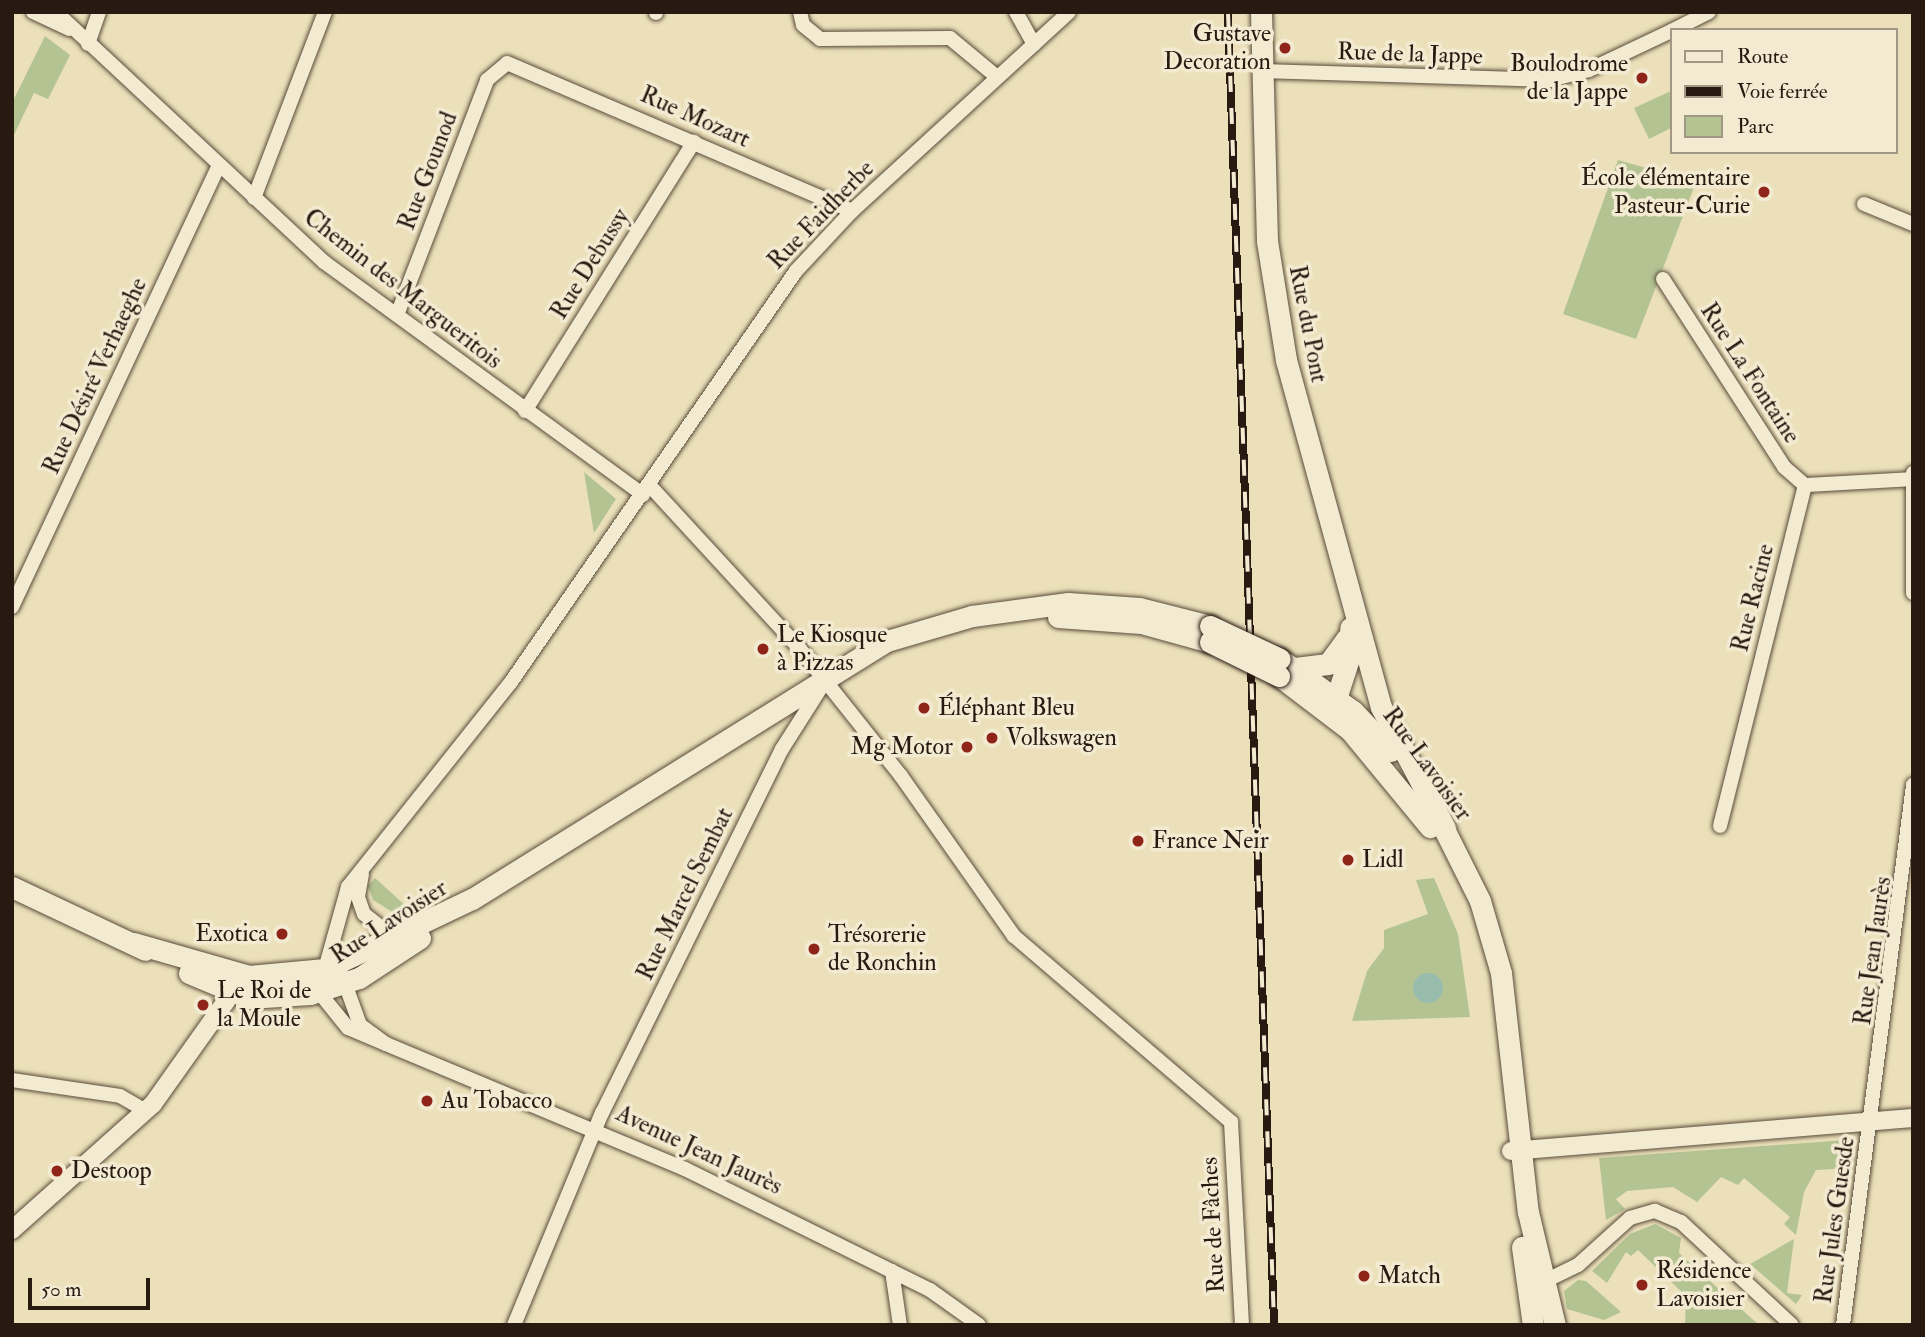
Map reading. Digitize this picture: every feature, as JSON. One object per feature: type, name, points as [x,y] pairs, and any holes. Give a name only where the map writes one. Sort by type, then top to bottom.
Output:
[{"type":"main road","name":"Rue du Pont","points":[[1261,12],[1273,290],[1342,582],[1352,649],[1337,706]]},
{"type":"main road","name":"Rue du Pont","points":[[1342,582],[1388,727],[1445,828]]},
{"type":"main road","name":"Rue Lavoisier","points":[[232,993],[259,999],[331,980],[472,899],[825,682],[863,653],[911,632],[1035,605],[1114,604],[1210,634],[1283,668],[1384,742],[1445,828],[1497,954],[1517,1150]]},
{"type":"main road","name":"Rue Lavoisier","points":[[825,682],[967,629],[1058,617],[1125,616],[1210,634]]},
{"type":"main road","name":"Rue du Pont","points":[[1283,668],[1317,668],[1338,657],[1348,619]]},
{"type":"main road","name":"Rue du Pont","points":[[1337,706],[1361,681],[1364,651]]},
{"type":"main road","name":"Rue Lavoisier","points":[[1337,706],[1418,808],[1467,905],[1493,988],[1528,1212],[1536,1285],[1533,1325]]},
{"type":"main road","points":[[12,887],[134,943],[232,993]]},
{"type":"main road","name":"Rue Lavoisier","points":[[134,943],[224,972],[268,978],[331,980]]},
{"type":"main road","name":"Rue Lavoisier","points":[[1536,1285],[1555,1325]]},
{"type":"street","points":[[33,12],[73,31]]},
{"type":"street","points":[[56,12],[73,31]]},
{"type":"street","points":[[88,44],[99,12]]},
{"type":"street","points":[[254,198],[325,12]]},
{"type":"street","points":[[800,12],[803,26],[821,39],[956,40],[996,78]]},
{"type":"street","points":[[1016,12],[1034,44]]},
{"type":"street","name":"Rue Faidherbe","points":[[331,980],[346,893],[490,711],[647,491],[773,300],[852,211],[1069,12]]},
{"type":"street","name":"Rue de la Jappe","points":[[1676,28],[1709,12]]},
{"type":"street","name":"Chemin des Margueritois","points":[[73,31],[324,262],[525,411],[647,491],[825,682],[1014,936],[1231,1122]]},
{"type":"street","name":"Rue de la Jappe","points":[[1262,71],[1550,80],[1589,70],[1670,31]]},
{"type":"street","name":"Rue Gounod","points":[[397,315],[487,80],[501,65],[519,65]]},
{"type":"street","name":"Rue Mozart","points":[[519,65],[852,211]]},
{"type":"street","name":"Rue Debussy","points":[[525,411],[694,142]]},
{"type":"street","name":"Rue Désiré Verhaeghe","points":[[12,607],[19,576],[219,165]]},
{"type":"street","points":[[1864,204],[1913,224]]},
{"type":"street","name":"Rue La Fontaine","points":[[1663,279],[1789,474],[1805,485]]},
{"type":"street","points":[[1805,485],[1912,476],[1913,593]]},
{"type":"street","name":"Rue Racine","points":[[1720,826],[1805,485]]},
{"type":"street","name":"Rue Marcel Sembat","points":[[514,1325],[594,1130],[782,749],[825,682]]},
{"type":"street","name":"Rue Jean Jaurès","points":[[1872,1122],[1913,785]]},
{"type":"street","points":[[366,866],[360,906],[402,940]]},
{"type":"street","points":[[12,1230],[146,1111],[232,993],[224,972]]},
{"type":"street","name":"Avenue Jean Jaurès","points":[[331,980],[360,1025],[386,1044]]},
{"type":"street","name":"Avenue Jean Jaurès","points":[[331,980],[341,1022],[386,1044],[594,1130],[892,1271],[979,1325]]},
{"type":"street","points":[[12,1080],[120,1097],[146,1111]]},
{"type":"street","points":[[1517,1150],[1913,1118]]},
{"type":"street","name":"Rue de Fâches","points":[[1231,1122],[1242,1325]]},
{"type":"street","name":"Rue Jules Guesde","points":[[1843,1325],[1872,1122]]},
{"type":"street","points":[[1536,1285],[1578,1265],[1630,1218],[1655,1211],[1681,1222],[1792,1325]]},
{"type":"street","points":[[892,1271],[900,1325]]},
{"type":"green space","points":[[45,36],[70,55],[48,99],[34,93],[12,139],[12,103]]},
{"type":"green space","points":[[1670,91],[1670,128],[1649,139],[1634,108]]},
{"type":"green space","points":[[1618,160],[1696,182],[1636,339],[1563,314]]},
{"type":"green space","points":[[584,472],[616,499],[594,533]]},
{"type":"green space","points":[[375,878],[407,907],[397,915],[373,900],[368,886]]},
{"type":"green space","points":[[1434,878],[1458,934],[1470,1017],[1352,1021],[1367,971],[1384,948],[1384,930],[1428,914],[1416,880]]},
{"type":"green space","points":[[1847,1140],[1855,1148],[1852,1168],[1816,1170],[1804,1192],[1796,1235],[1784,1224],[1790,1217],[1744,1178],[1738,1185],[1721,1177],[1697,1202],[1673,1187],[1627,1191],[1616,1199],[1625,1209],[1606,1220],[1599,1158]]},
{"type":"green space","points":[[1655,1224],[1681,1238],[1679,1253],[1759,1325],[1685,1325],[1686,1296],[1638,1250],[1631,1256],[1626,1252],[1607,1283],[1592,1271],[1630,1234]]},
{"type":"green space","points":[[1794,1239],[1787,1293],[1802,1295],[1796,1304],[1750,1264]]},
{"type":"green space","points":[[1578,1280],[1586,1281],[1621,1312],[1604,1320],[1567,1309],[1564,1291]]},
{"type":"shaded area","points":[[1428,973],[1439,977],[1443,988],[1439,999],[1428,1003],[1417,999],[1413,988],[1417,977]]},
{"type":"railway","points":[[1228,12],[1274,1325]]},
{"type":"place","name":"Gustave Decoration","points":[[1285,48]]},
{"type":"place","name":"Boulodrome de la Jappe","points":[[1642,78]]},
{"type":"place","name":"École élémentaire Pasteur-Curie","points":[[1764,192]]},
{"type":"place","name":"Le Kiosque à Pizzas","points":[[763,649]]},
{"type":"place","name":"Éléphant Bleu","points":[[924,708]]},
{"type":"place","name":"Volkswagen","points":[[992,738]]},
{"type":"place","name":"Mg Motor","points":[[967,747]]},
{"type":"place","name":"France Neir","points":[[1138,841]]},
{"type":"place","name":"Lidl","points":[[1348,860]]},
{"type":"place","name":"Exotica","points":[[282,934]]},
{"type":"place","name":"Trésorerie de Ronchin","points":[[814,949]]},
{"type":"place","name":"Le Roi de la Moule","points":[[203,1005]]},
{"type":"place","name":"Au Tobacco","points":[[427,1101]]},
{"type":"place","name":"Destoop","points":[[57,1171]]},
{"type":"place","name":"Match","points":[[1364,1276]]},
{"type":"place","name":"Résidence Lavoisier","points":[[1642,1285]]}]
